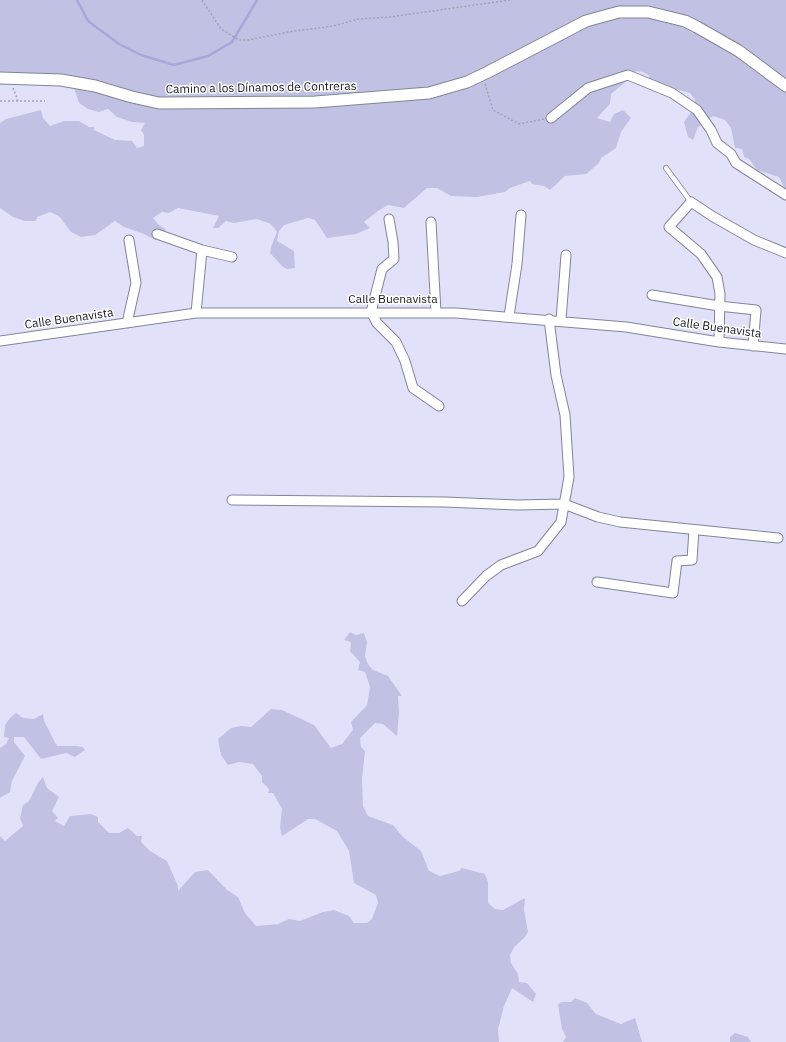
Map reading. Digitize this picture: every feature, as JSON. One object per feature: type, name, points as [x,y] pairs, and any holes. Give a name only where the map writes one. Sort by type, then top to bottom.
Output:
[{"type":"street","name":"Camino a los Dínamos de Contreras","points":[[5,78],[61,80],[95,86],[132,97],[170,104],[315,102],[428,93],[466,82],[482,75],[586,21],[619,12],[648,12],[685,21],[697,27],[738,51],[786,86]]},
{"type":"street","points":[[551,118],[588,88],[628,75],[672,93],[697,110],[711,130],[717,143],[731,154],[736,163],[786,195]]},
{"type":"street","points":[[719,342],[717,277],[701,254],[669,227],[691,202],[754,240],[786,253]]},
{"type":"street","points":[[509,316],[517,264],[521,215]]},
{"type":"street","points":[[389,219],[394,259],[382,269],[370,312],[376,322],[396,342],[405,361],[412,388],[439,406]]},
{"type":"street","points":[[431,222],[436,312]]},
{"type":"street","points":[[157,234],[202,250],[232,257]]},
{"type":"street","points":[[127,323],[136,283],[129,240]]},
{"type":"street","points":[[196,313],[202,250]]},
{"type":"street","points":[[561,320],[566,255]]},
{"type":"street","points":[[652,295],[719,306],[756,310],[753,346]]},
{"type":"street","name":"Calle Buenavista","points":[[0,342],[196,313],[436,312],[561,320],[626,327],[719,342],[786,349]]},
{"type":"street","points":[[462,600],[486,576],[501,565],[538,551],[561,522],[569,476],[565,415],[556,375],[549,319]]},
{"type":"street","points":[[232,500],[445,502],[517,505],[564,504],[598,517],[620,522],[778,538]]},
{"type":"street","points":[[597,582],[673,593],[677,561],[692,560],[694,530]]},
{"type":"lane","points":[[666,168],[691,202]]},
{"type":"path","points":[[202,0],[221,29],[239,40],[248,40],[294,31],[334,26],[359,19],[390,17],[510,0]]},
{"type":"path","points":[[482,75],[493,110],[519,124],[551,118]]},
{"type":"path","points":[[5,78],[18,101]]},
{"type":"path","points":[[0,101],[45,102]]},
{"type":"shaded area","points":[[0,0],[786,0],[786,191],[779,177],[757,170],[749,159],[744,157],[742,149],[735,148],[731,128],[725,120],[713,116],[698,127],[693,140],[688,137],[684,122],[694,108],[695,100],[690,93],[679,90],[642,87],[650,76],[643,72],[636,71],[611,94],[610,104],[597,118],[610,122],[614,114],[623,110],[631,118],[621,132],[616,148],[601,158],[599,163],[586,174],[565,176],[550,190],[544,186],[532,184],[530,181],[510,188],[505,192],[477,197],[451,196],[437,188],[427,188],[404,208],[388,205],[378,211],[364,222],[370,228],[356,234],[327,238],[315,220],[308,218],[284,225],[279,231],[277,241],[294,251],[295,268],[287,269],[283,267],[270,253],[277,232],[271,224],[257,219],[234,223],[226,221],[218,228],[213,228],[219,216],[178,208],[169,213],[162,212],[153,218],[165,229],[167,237],[155,240],[144,234],[124,227],[115,221],[95,235],[81,237],[71,232],[59,216],[50,212],[37,217],[36,221],[25,221],[13,217],[0,208],[0,123],[6,119],[41,110],[43,118],[50,126],[64,121],[79,121],[89,127],[94,127],[94,130],[115,140],[132,141],[137,148],[144,146],[144,135],[141,130],[145,123],[132,122],[117,117],[108,109],[99,112],[88,109],[79,103],[74,88],[66,80],[47,78],[35,73],[0,74]]},
{"type":"shaded area","points":[[350,632],[356,635],[364,633],[367,642],[365,656],[368,664],[373,670],[388,676],[402,696],[398,696],[399,713],[397,736],[383,724],[375,723],[360,738],[361,747],[365,751],[362,779],[363,806],[368,816],[393,825],[403,837],[421,851],[429,871],[440,876],[459,871],[462,868],[485,874],[488,882],[488,903],[495,909],[503,910],[525,898],[524,910],[528,932],[514,947],[510,955],[511,963],[518,974],[519,982],[527,983],[536,994],[533,1002],[512,988],[504,1006],[498,1029],[499,1042],[0,1042],[0,836],[5,841],[23,826],[20,818],[23,805],[29,801],[38,783],[43,777],[47,788],[59,797],[52,811],[58,818],[55,821],[64,826],[70,816],[91,814],[98,817],[98,822],[109,833],[119,833],[128,828],[137,836],[142,836],[141,842],[150,851],[167,861],[178,886],[178,891],[195,872],[208,870],[227,890],[238,897],[245,913],[256,926],[278,924],[289,919],[300,921],[323,912],[334,910],[349,916],[354,923],[367,923],[372,919],[378,903],[376,895],[354,883],[349,851],[337,831],[315,819],[308,819],[282,836],[280,827],[282,809],[273,793],[268,793],[269,789],[262,782],[262,776],[253,764],[239,762],[228,765],[221,755],[218,739],[231,728],[241,726],[251,727],[271,709],[282,710],[314,725],[331,748],[342,744],[353,730],[351,722],[367,705],[370,687],[365,672],[358,670],[360,662],[350,651],[351,642],[344,640]]},
{"type":"shaded area","points":[[16,713],[23,718],[34,719],[43,714],[44,721],[57,746],[77,746],[83,747],[85,750],[75,757],[66,753],[41,759],[24,737],[14,737],[14,742],[25,756],[12,781],[10,792],[0,798],[0,748],[6,744],[9,738],[4,737],[5,725]]},
{"type":"shaded area","points":[[575,998],[587,1003],[596,1014],[621,1024],[635,1018],[642,1042],[563,1042],[566,1037],[562,1029],[558,1005],[561,1002],[571,1002]]},
{"type":"shaded area","points":[[735,1033],[748,1037],[751,1042],[730,1042],[730,1037]]},
{"type":"waterway","points":[[77,0],[88,21],[119,44],[141,55],[174,65],[208,56],[232,42],[257,0]]}]
